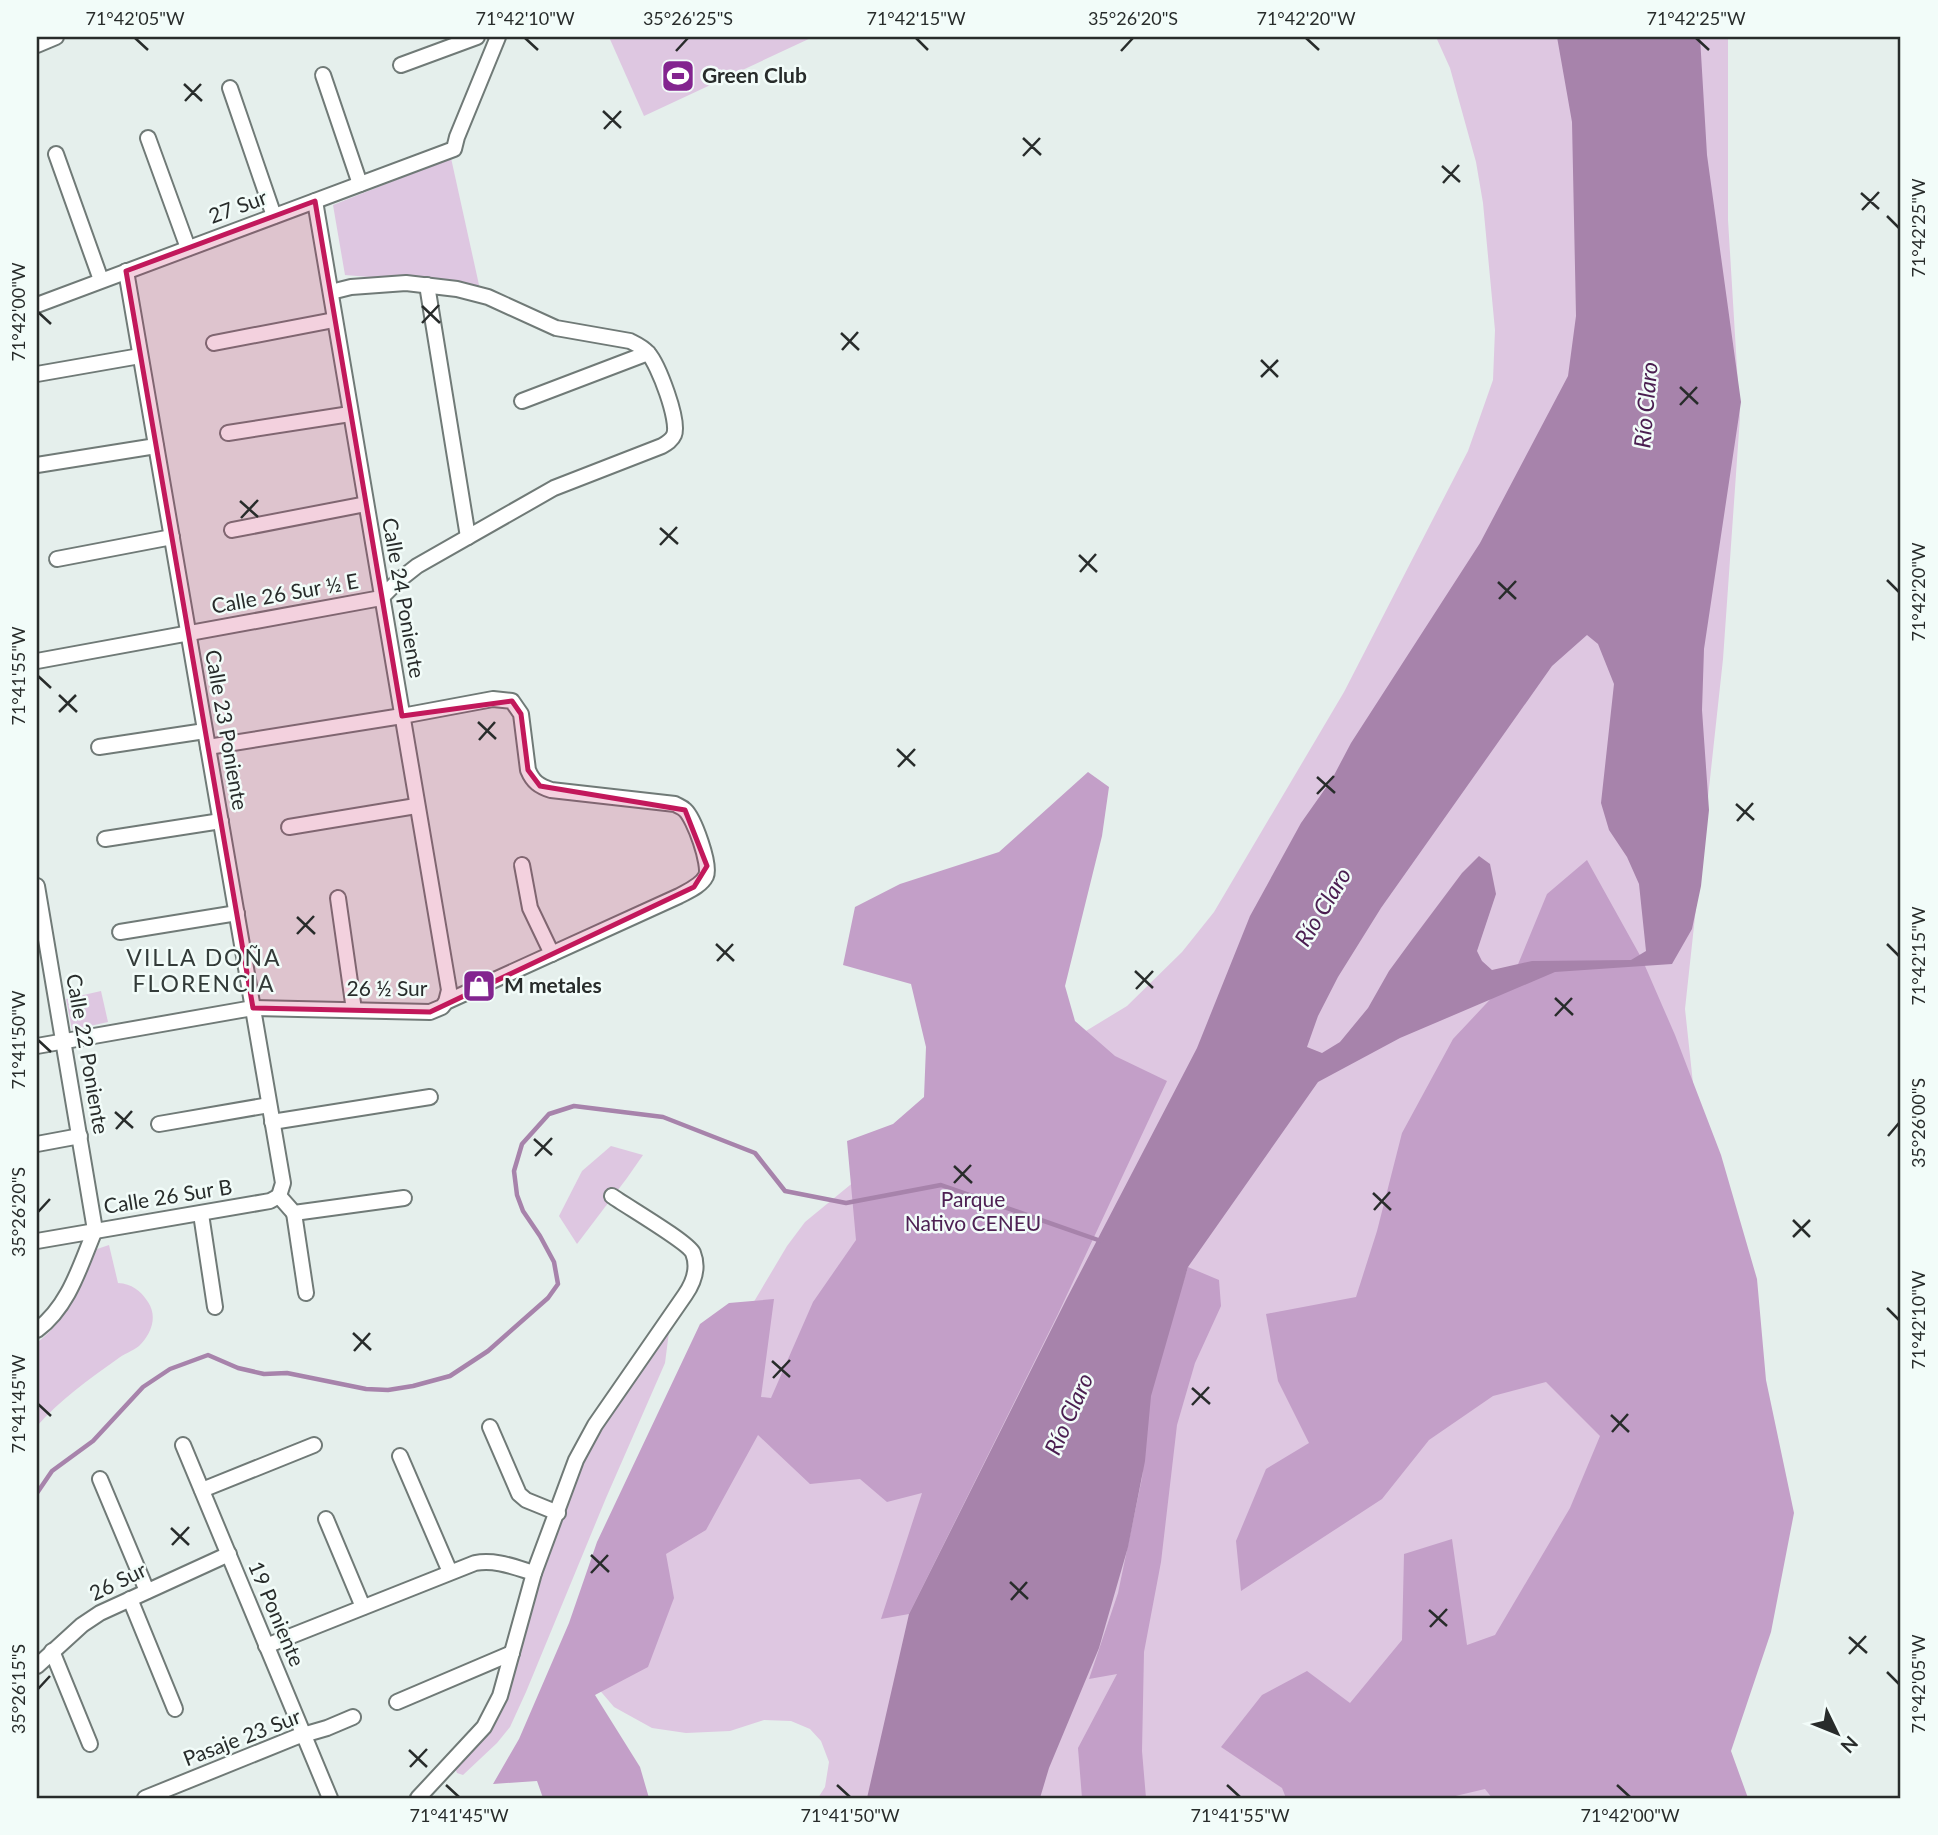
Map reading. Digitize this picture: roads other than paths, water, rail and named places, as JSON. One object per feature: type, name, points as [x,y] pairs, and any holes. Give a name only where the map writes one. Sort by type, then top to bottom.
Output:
[{"type":"street","points":[[37,45],[56,37]]},
{"type":"street","points":[[401,65],[477,37]]},
{"type":"street","name":"27 Sur","points":[[37,305],[454,149],[498,37]]},
{"type":"street","points":[[323,75],[360,184]]},
{"type":"street","points":[[230,88],[274,216]]},
{"type":"street","points":[[148,138],[188,248]]},
{"type":"street","points":[[56,154],[101,280]]},
{"type":"street","name":"Calle 24 Poniente","points":[[315,201],[449,990],[446,1002]]},
{"type":"street","name":"Calle 23 Poniente","points":[[126,271],[272,1122],[282,1184],[279,1196]]},
{"type":"street","points":[[331,292],[382,284],[427,285],[488,297],[556,328],[630,341],[644,349]]},
{"type":"street","points":[[427,285],[468,537]]},
{"type":"street","points":[[214,343],[334,320]]},
{"type":"street","points":[[522,401],[644,349]]},
{"type":"street","name":"Calle 26 Sur ½ E","points":[[37,661],[381,598],[417,566],[554,488],[669,441],[674,435],[675,418],[657,369],[644,349]]},
{"type":"street","points":[[37,374],[140,356]]},
{"type":"street","points":[[228,433],[351,414]]},
{"type":"street","points":[[37,465],[156,446]]},
{"type":"street","points":[[232,530],[366,504]]},
{"type":"street","points":[[57,559],[172,537]]},
{"type":"street","name":"26 ½ Sur","points":[[37,1046],[253,1008],[430,1012],[442,1007],[446,1002],[679,896],[707,875],[707,866],[692,820],[685,810],[675,804],[551,790],[531,779],[521,714],[512,701],[493,699],[402,716]]},
{"type":"street","points":[[208,747],[402,716]]},
{"type":"street","points":[[99,747],[205,731]]},
{"type":"street","points":[[289,828],[416,806]]},
{"type":"street","points":[[105,839],[221,821]]},
{"type":"street","points":[[522,865],[530,908],[552,954]]},
{"type":"street","name":"Calle 22 Poniente","points":[[37,886],[95,1230]]},
{"type":"street","points":[[338,898],[354,1010]]},
{"type":"street","points":[[120,932],[237,913]]},
{"type":"street","points":[[272,1122],[430,1097]]},
{"type":"street","points":[[159,1124],[269,1105]]},
{"type":"street","points":[[37,1144],[80,1136]]},
{"type":"street","points":[[279,1196],[294,1213],[306,1293]]},
{"type":"street","name":"Calle 26 Sur B","points":[[37,1330],[53,1316],[66,1298],[95,1230],[201,1214],[270,1201],[279,1196]]},
{"type":"street","points":[[418,1798],[484,1727],[500,1696],[534,1573],[576,1460],[588,1435],[694,1278],[695,1261],[689,1247],[612,1196]]},
{"type":"street","points":[[294,1213],[404,1198]]},
{"type":"street","points":[[201,1214],[215,1307]]},
{"type":"street","points":[[37,1241],[95,1230]]},
{"type":"street","points":[[490,1427],[519,1494],[526,1500],[558,1513]]},
{"type":"street","name":"19 Poniente","points":[[183,1445],[330,1798]]},
{"type":"street","points":[[202,1490],[314,1445]]},
{"type":"street","points":[[400,1456],[450,1572]]},
{"type":"street","points":[[100,1479],[147,1591]]},
{"type":"street","points":[[326,1518],[363,1607]]},
{"type":"street","name":"26 Sur","points":[[37,1666],[91,1619],[229,1554]]},
{"type":"street","points":[[267,1646],[475,1563],[486,1560],[534,1573]]},
{"type":"street","points":[[130,1599],[175,1709]]},
{"type":"street","points":[[52,1651],[90,1744]]},
{"type":"street","points":[[397,1702],[512,1653]]},
{"type":"street","name":"Pasaje 23 Sur","points":[[145,1798],[353,1717]]},
{"type":"water","name":"Río Claro","points":[[1557,37],[1700,37],[1707,155],[1741,402],[1704,649],[1702,710],[1709,810],[1701,886],[1692,929],[1672,964],[1555,972],[1400,1038],[1318,1082],[1188,1267],[1151,1396],[1145,1461],[1128,1547],[1099,1648],[1049,1768],[1040,1798],[867,1798],[909,1614],[1067,1298],[1197,1048],[1250,916],[1301,823],[1332,779],[1351,743],[1480,543],[1568,376],[1576,316],[1572,122]],"holes":[[[1587,635],[1598,644],[1614,684],[1601,803],[1609,830],[1627,857],[1639,884],[1646,951],[1631,960],[1532,961],[1492,970],[1482,961],[1477,951],[1496,894],[1490,864],[1479,856],[1462,873],[1411,941],[1389,971],[1368,1008],[1340,1042],[1322,1053],[1307,1047],[1318,1016],[1338,977],[1381,908],[1552,666]]]},
{"type":"waterway","points":[[37,1493],[52,1471],[93,1441],[143,1387],[170,1369],[208,1355],[238,1368],[264,1374],[287,1373],[366,1389],[388,1390],[450,1376],[488,1351],[548,1298],[558,1284],[554,1262],[523,1211],[517,1195],[514,1171],[522,1144],[549,1114],[574,1106],[663,1117],[755,1153],[785,1191],[846,1203],[941,1185],[1101,1241]]},
{"type":"place","name":"Green Club","points":[[678,76]]},
{"type":"place","name":"M metales","points":[[479,986]]},
{"type":"district","name":"VILLA DOÑA FLORENCIA","points":[[204,971]]},
{"type":"park label","name":"Parque Nativo CENEU","points":[[973,1212]]}]
